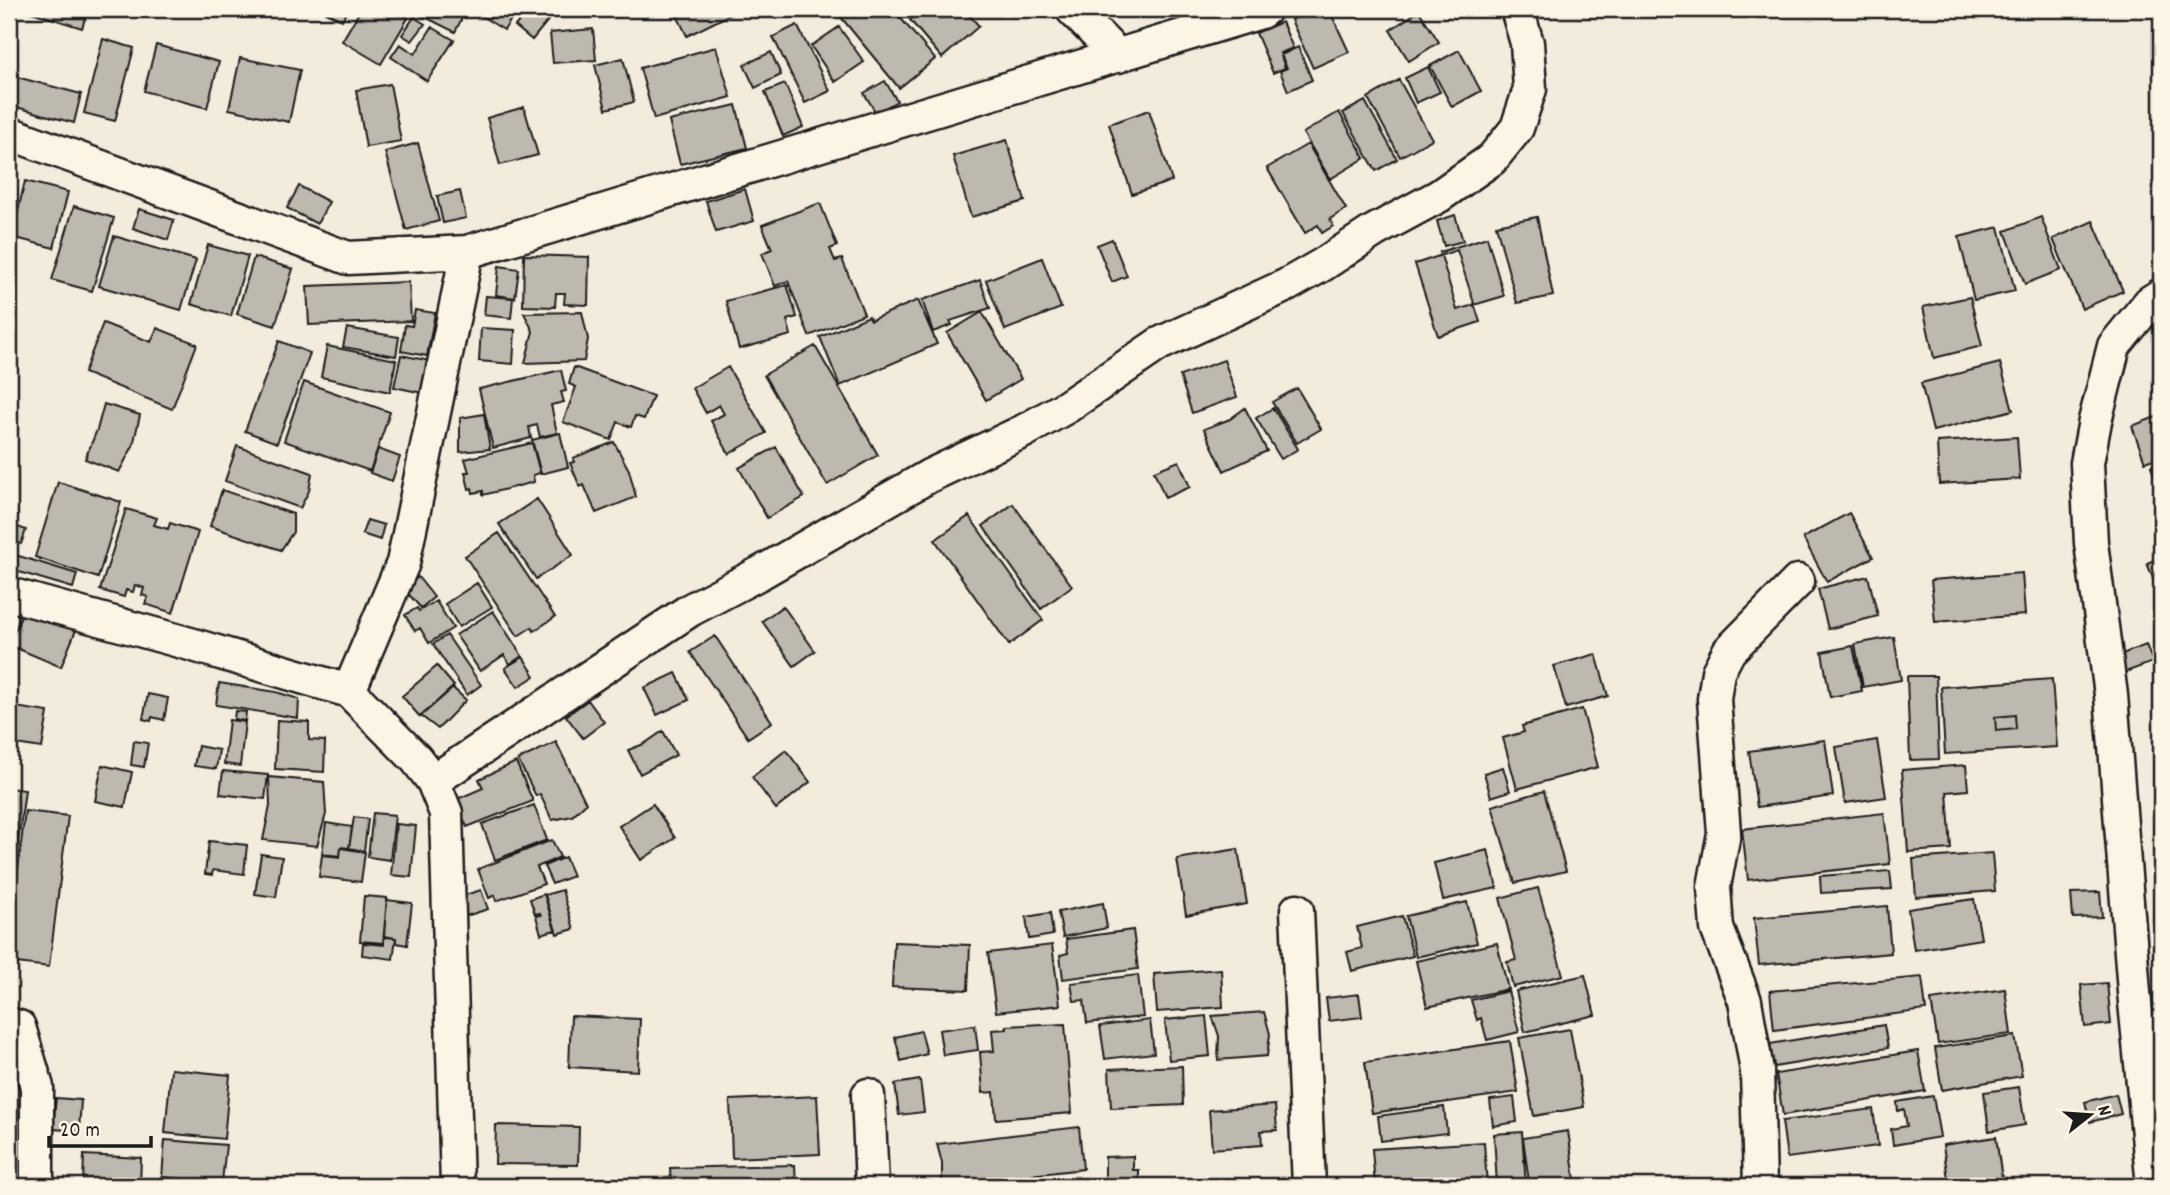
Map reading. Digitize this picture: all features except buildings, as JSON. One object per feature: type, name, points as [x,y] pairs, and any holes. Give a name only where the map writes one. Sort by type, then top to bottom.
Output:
[{"type":"street","points":[[1072,9],[1118,56]]},
{"type":"street","points":[[9,134],[348,258],[467,252],[1118,56],[1265,9]]},
{"type":"street","points":[[433,780],[690,610],[929,476],[1024,431],[1068,406],[1159,344],[1287,285],[1374,231],[1450,189],[1492,159],[1517,128],[1530,89],[1527,43],[1517,9]]},
{"type":"street","points":[[349,691],[403,563],[467,252]]},
{"type":"street","points":[[2153,1186],[2134,992],[2111,695],[2091,543],[2087,464],[2095,421],[2115,346],[2150,302],[2161,295]]},
{"type":"street","points":[[1760,1186],[1757,1071],[1745,1001],[1717,929],[1714,887],[1724,833],[1714,699],[1718,672],[1729,651],[1798,581]]},
{"type":"street","points":[[9,594],[349,691],[433,780],[446,813],[457,1186]]},
{"type":"street","points":[[1297,910],[1309,1186]]},
{"type":"street","points":[[9,1024],[19,1027],[37,1087],[37,1186]]},
{"type":"street","points":[[868,1095],[872,1186]]}]
